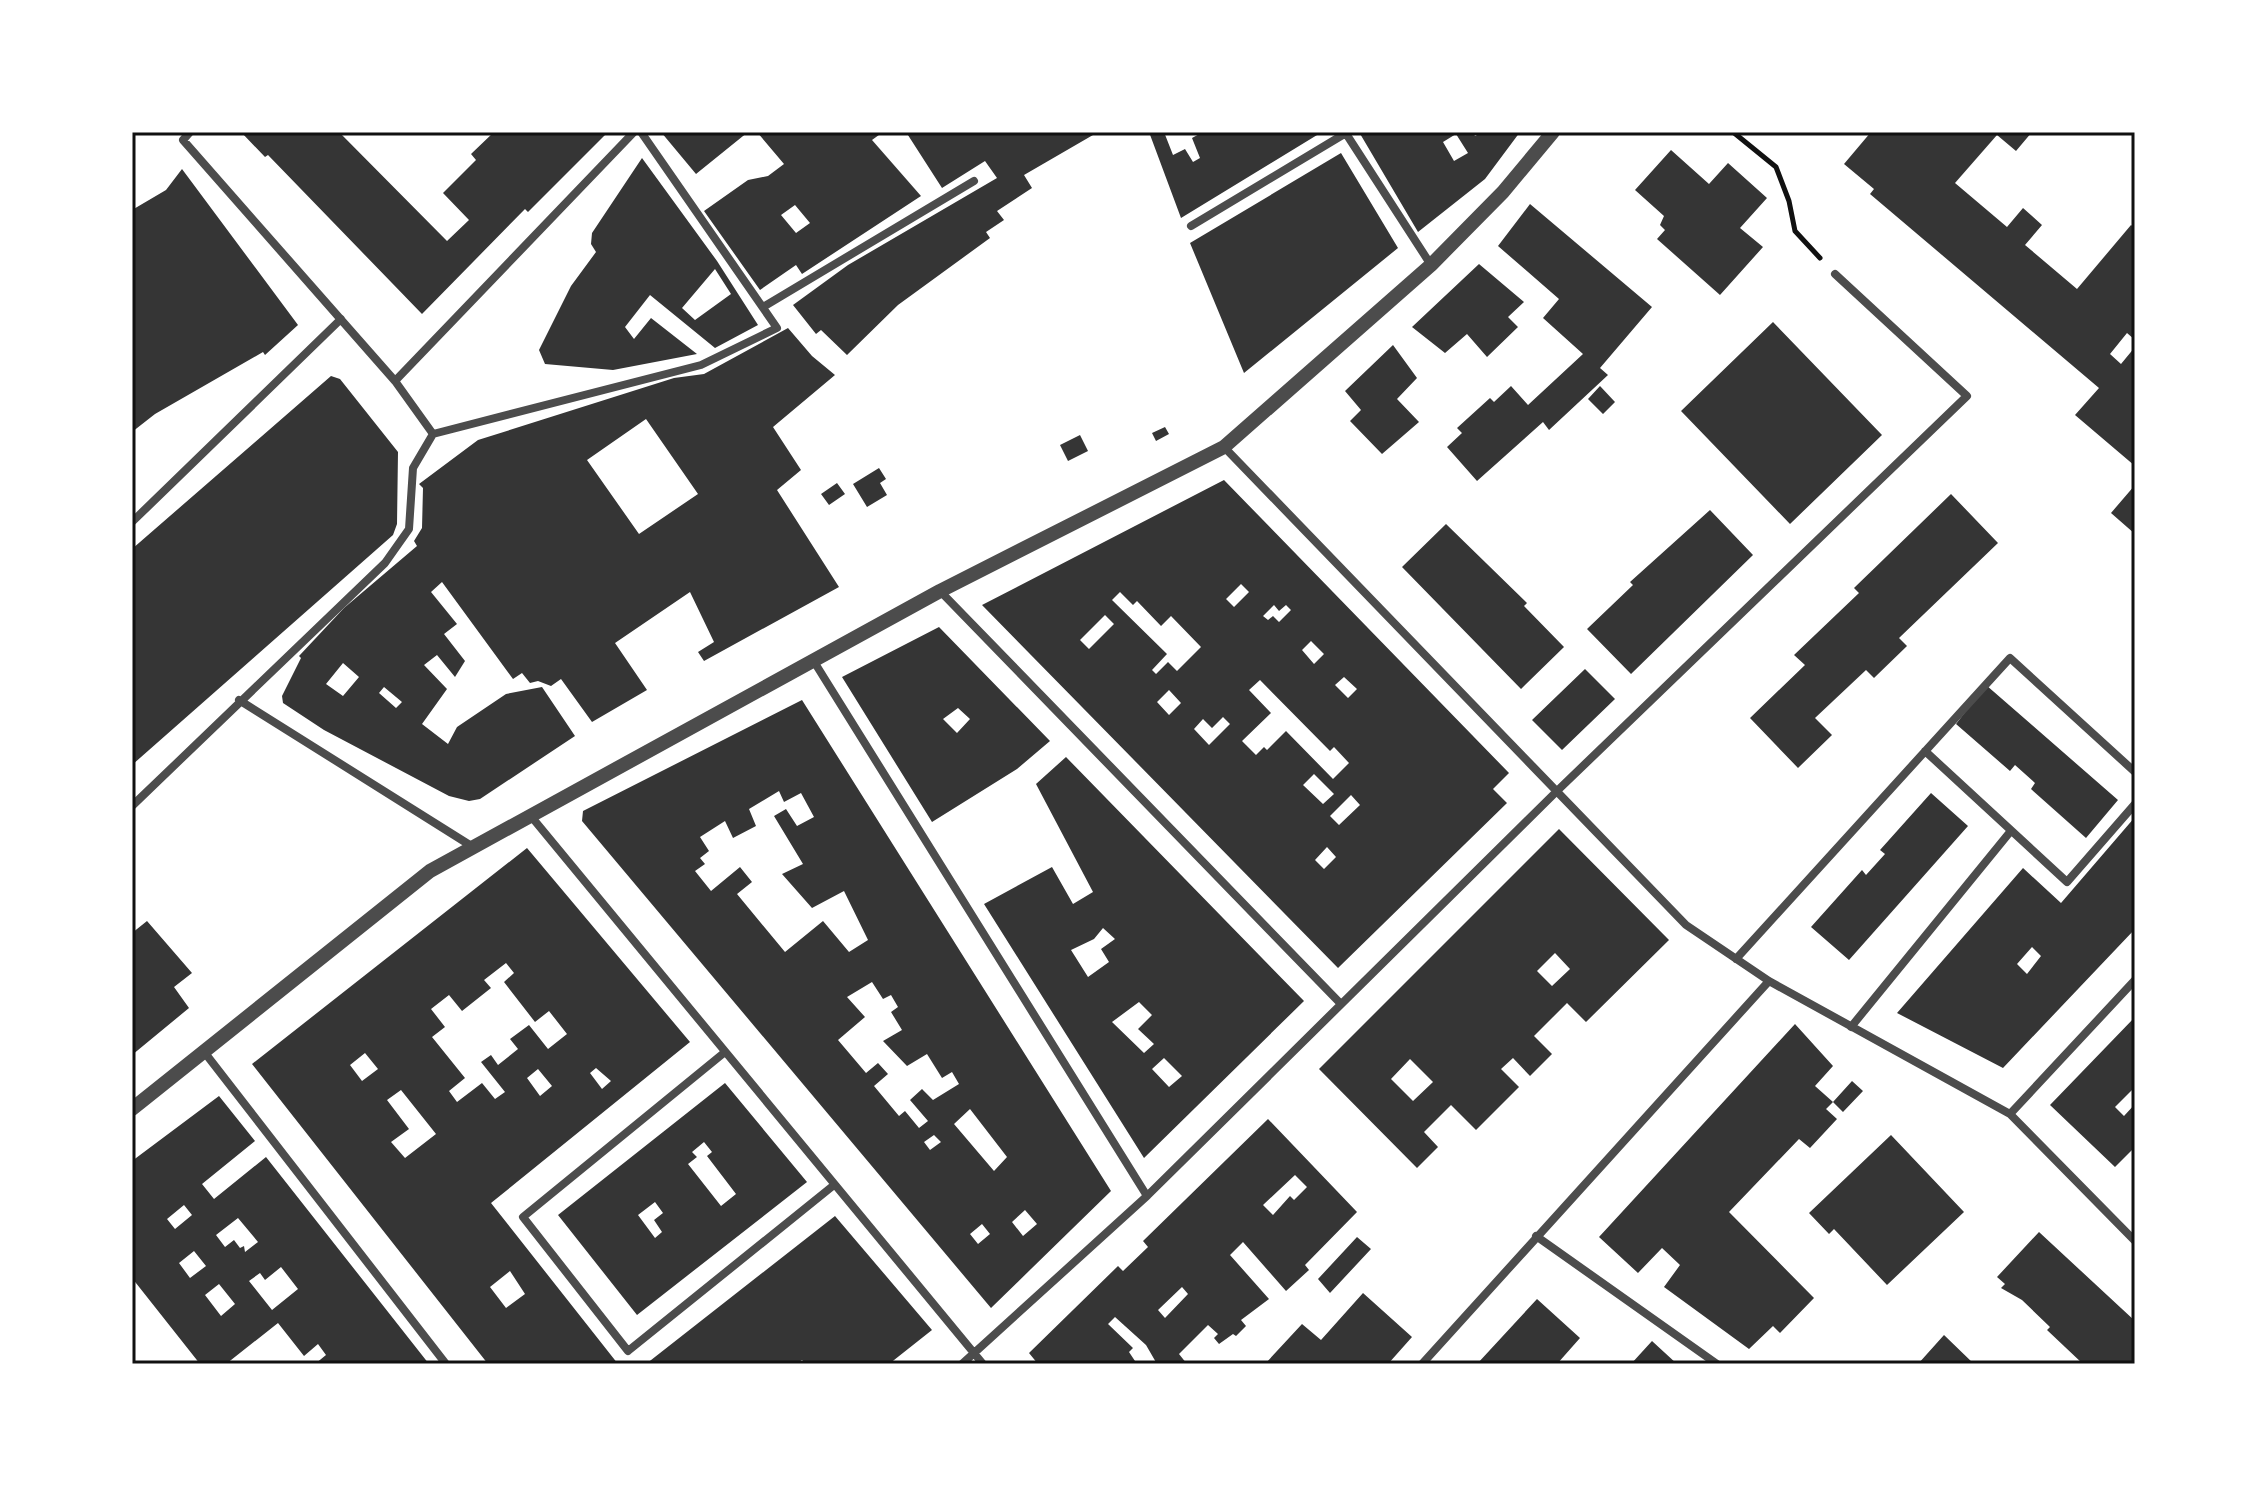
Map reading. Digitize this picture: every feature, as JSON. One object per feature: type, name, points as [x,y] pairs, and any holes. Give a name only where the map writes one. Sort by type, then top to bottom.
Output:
[{"type":"street","points":[[190,132],[183,140],[395,381],[433,434]]},
{"type":"street","points":[[395,381],[634,132]]},
{"type":"street","points":[[132,806],[385,563],[409,529],[413,468],[433,434],[701,365],[777,328],[641,132]]},
{"type":"street","points":[[132,1109],[430,871],[940,591],[1224,447],[1431,265],[1503,192],[1553,132]]},
{"type":"street","points":[[1191,226],[1346,133],[1431,265]]},
{"type":"street","points":[[763,307],[974,181]]},
{"type":"street","points":[[962,1364],[1147,1196],[1557,791],[1967,396],[1835,274]]},
{"type":"street","points":[[132,522],[341,319]]},
{"type":"street","points":[[1224,447],[1686,925],[1769,981],[2010,1114],[2135,1241]]},
{"type":"street","points":[[940,591],[1340,1003]]},
{"type":"street","points":[[1736,959],[2010,658],[2135,772]]},
{"type":"street","points":[[813,659],[1147,1196]]},
{"type":"street","points":[[239,700],[473,847]]},
{"type":"street","points":[[1925,751],[2067,882],[2135,804]]},
{"type":"street","points":[[529,814],[983,1364]]},
{"type":"street","points":[[1851,1027],[2010,832]]},
{"type":"street","points":[[2010,1114],[2135,980]]},
{"type":"street","points":[[1422,1364],[1769,981]]},
{"type":"street","points":[[725,1052],[523,1217],[628,1351],[834,1185]]},
{"type":"street","points":[[205,1053],[446,1364]]},
{"type":"street","points":[[1536,1236],[1717,1364]]},
{"type":"path","points":[[1733,132],[1776,167],[1789,201],[1795,231],[1835,274]]},
{"type":"building","points":[[241,132],[339,132],[447,241],[469,220],[443,193],[476,160],[471,154],[494,132],[608,132],[528,212],[525,209],[422,314],[268,155],[265,157]]},
{"type":"building","points":[[661,132],[748,132],[696,174]]},
{"type":"building","points":[[757,132],[883,132],[872,140],[921,196],[802,274],[796,265],[760,290],[704,211],[748,180],[768,176],[784,164]],"holes":[[[795,205],[810,223],[796,233],[781,215]]]},
{"type":"building","points":[[906,132],[1091,132],[1093,135],[1024,175],[1032,188],[997,211],[1004,220],[986,232],[990,238],[898,305],[847,355],[821,330],[816,334],[793,305],[848,265],[997,178],[985,161],[942,188]]},
{"type":"building","points":[[1149,132],[1164,132],[1173,155],[1185,149],[1193,162],[1200,158],[1192,138],[1203,132],[1322,132],[1181,218]]},
{"type":"building","points":[[1359,132],[1473,132],[1475,136],[1483,132],[1520,132],[1485,179],[1418,232]],"holes":[[[1456,134],[1468,153],[1454,161],[1443,142]]]},
{"type":"building","points":[[1871,132],[2032,132],[2016,151],[1997,135],[1955,183],[2007,227],[2023,208],[2042,225],[2025,245],[2077,289],[2131,225],[2135,228],[2135,340],[2127,333],[2110,354],[2121,364],[2135,347],[2135,466],[2075,415],[2099,388],[1870,194],[1874,189],[1844,164]]},
{"type":"building","points":[[1671,150],[1709,184],[1728,163],[1767,198],[1740,228],[1763,247],[1720,295],[1657,239],[1665,230],[1660,225],[1664,216],[1635,190]]},
{"type":"building","points":[[1341,153],[1398,248],[1244,373],[1190,243]]},
{"type":"building","points":[[642,158],[717,261],[758,325],[715,348],[650,295],[625,327],[634,339],[651,318],[697,354],[613,370],[545,364],[539,350],[571,286],[596,252],[591,244],[592,233]],"holes":[[[715,269],[731,294],[695,320],[682,308]]]},
{"type":"building","points":[[182,169],[298,325],[265,355],[263,352],[155,414],[132,432],[132,210],[166,190]]},
{"type":"building","points":[[1530,204],[1652,307],[1600,368],[1608,375],[1549,430],[1543,422],[1477,481],[1447,447],[1462,433],[1457,428],[1490,398],[1494,402],[1511,386],[1528,405],[1583,354],[1543,318],[1559,299],[1498,246]]},
{"type":"building","points":[[1479,264],[1524,302],[1508,317],[1518,327],[1487,357],[1467,334],[1445,353],[1412,327]]},
{"type":"building","points":[[1773,322],[1882,435],[1790,524],[1681,411]]},
{"type":"building","points":[[788,328],[812,356],[835,375],[773,427],[801,470],[777,490],[839,587],[704,661],[698,652],[714,642],[690,592],[615,643],[647,690],[592,722],[561,679],[551,686],[538,681],[530,683],[522,673],[513,679],[442,582],[431,592],[457,624],[444,634],[465,661],[455,677],[437,655],[424,665],[447,689],[422,724],[448,744],[457,727],[506,694],[542,687],[575,736],[480,799],[469,801],[449,796],[324,730],[283,703],[282,696],[301,658],[299,656],[344,608],[417,546],[414,541],[422,528],[423,488],[419,484],[478,440],[674,378],[704,374]],"holes":[[[646,419],[698,494],[639,534],[587,460]],[[343,663],[359,677],[343,696],[326,684]],[[384,687],[402,702],[396,708],[379,693]]]},
{"type":"building","points":[[1393,345],[1417,378],[1397,399],[1419,422],[1382,454],[1350,421],[1361,410],[1345,391]]},
{"type":"building","points":[[331,376],[340,379],[398,452],[397,524],[393,535],[132,765],[132,549]]},
{"type":"building","points":[[1600,386],[1615,402],[1603,414],[1588,399]]},
{"type":"building","points":[[1165,427],[1169,434],[1156,441],[1152,433]]},
{"type":"building","points":[[1080,435],[1088,451],[1068,461],[1060,445]]},
{"type":"building","points":[[879,468],[886,479],[880,483],[887,495],[867,507],[853,484]]},
{"type":"building","points":[[1224,480],[1509,773],[1493,789],[1507,803],[1338,968],[982,605]],"holes":[[[1241,584],[1249,592],[1234,607],[1226,599]],[[1120,592],[1133,605],[1137,601],[1161,626],[1171,616],[1201,647],[1177,671],[1168,662],[1156,674],[1152,670],[1167,654],[1112,600]],[[1274,605],[1279,611],[1286,605],[1291,610],[1279,622],[1273,616],[1268,620],[1263,616]],[[1105,615],[1114,624],[1089,649],[1080,640]],[[1311,641],[1324,654],[1314,664],[1302,650]],[[1344,677],[1357,689],[1348,698],[1335,685]],[[1260,680],[1330,751],[1334,747],[1349,763],[1333,779],[1286,731],[1267,750],[1264,747],[1256,755],[1242,741],[1271,713],[1249,690]],[[1169,690],[1181,703],[1169,715],[1157,702]],[[1223,717],[1230,724],[1209,745],[1194,729],[1203,719],[1212,728]],[[1314,774],[1334,794],[1323,804],[1303,785]],[[1351,795],[1360,805],[1339,825],[1330,816]],[[1327,847],[1336,857],[1324,869],[1315,860]]]},
{"type":"building","points":[[837,483],[845,494],[829,505],[821,494]]},
{"type":"building","points":[[2135,485],[2135,534],[2111,513]]},
{"type":"building","points":[[1951,494],[1998,543],[1899,638],[1907,646],[1874,678],[1866,670],[1815,718],[1832,735],[1798,768],[1750,718],[1805,665],[1794,655],[1859,593],[1854,588]]},
{"type":"building","points":[[1710,510],[1753,555],[1631,674],[1587,629],[1633,585],[1630,582]]},
{"type":"building","points":[[1446,524],[1527,603],[1524,606],[1564,647],[1521,689],[1402,567]]},
{"type":"building","points":[[939,627],[1050,741],[1017,769],[932,822],[842,677]],"holes":[[[958,708],[970,719],[957,733],[943,719]]]},
{"type":"building","points":[[1585,669],[1615,699],[1562,750],[1532,720]]},
{"type":"building","points":[[1986,685],[2118,800],[2086,838],[2031,789],[2035,783],[2015,765],[2010,771],[1956,724]]},
{"type":"building","points":[[802,700],[1111,1191],[991,1308],[582,821],[583,811]],"holes":[[[779,791],[784,802],[801,793],[814,817],[797,826],[786,809],[774,816],[803,864],[782,874],[812,908],[844,891],[868,940],[849,952],[823,921],[785,952],[737,894],[752,882],[740,867],[711,891],[695,871],[705,864],[700,858],[709,851],[700,837],[725,821],[733,838],[756,826],[749,809]],[[872,982],[883,999],[891,995],[898,1007],[891,1012],[902,1030],[883,1041],[907,1066],[927,1054],[942,1078],[952,1072],[959,1084],[933,1100],[922,1089],[910,1100],[928,1121],[919,1128],[905,1111],[899,1116],[874,1086],[888,1074],[878,1063],[866,1073],[838,1040],[865,1017],[847,997]],[[970,1109],[1007,1157],[994,1171],[954,1124]],[[934,1135],[941,1142],[930,1150],[924,1142]],[[1025,1210],[1037,1224],[1023,1236],[1012,1222]],[[982,1224],[990,1234],[978,1244],[970,1234]]]},
{"type":"building","points":[[1066,757],[1304,1001],[1144,1158],[984,904],[1052,867],[1073,904],[1093,892],[1036,784]],"holes":[[[1103,928],[1115,939],[1101,949],[1109,962],[1088,977],[1071,950],[1094,939]],[[1139,1002],[1152,1015],[1138,1029],[1154,1044],[1144,1053],[1112,1022]],[[1164,1058],[1182,1076],[1169,1087],[1152,1069]]]},
{"type":"building","points":[[1931,793],[1968,826],[1849,960],[1811,927],[1862,870],[1866,875],[1885,854],[1880,850]]},
{"type":"building","points":[[2135,817],[2135,929],[2003,1068],[1897,1013],[2023,868],[2061,903]],"holes":[[[2032,947],[2041,956],[2027,974],[2017,964]]]},
{"type":"building","points":[[1559,829],[1669,940],[1586,1022],[1567,1003],[1534,1036],[1552,1054],[1530,1076],[1513,1058],[1501,1069],[1519,1087],[1476,1130],[1451,1105],[1424,1132],[1438,1147],[1417,1168],[1319,1069]],"holes":[[[1555,953],[1570,969],[1552,986],[1537,971]],[[1410,1059],[1433,1082],[1413,1101],[1391,1079]]]},
{"type":"building","points":[[527,848],[690,1042],[491,1203],[618,1364],[488,1364],[252,1064]],"holes":[[[506,963],[514,973],[504,982],[535,1022],[549,1011],[567,1034],[548,1049],[529,1025],[510,1039],[518,1049],[498,1065],[491,1055],[481,1062],[505,1092],[495,1099],[482,1083],[457,1102],[449,1091],[465,1078],[432,1037],[445,1027],[431,1009],[449,995],[462,1011],[491,988],[484,980]],[[365,1053],[378,1069],[362,1081],[350,1065]],[[596,1068],[611,1081],[602,1089],[590,1073]],[[538,1069],[552,1086],[540,1096],[527,1078]],[[401,1090],[436,1134],[405,1158],[391,1142],[409,1129],[387,1100]],[[510,1271],[525,1294],[506,1308],[490,1287]]]},
{"type":"building","points":[[147,921],[192,973],[174,987],[189,1008],[132,1055],[132,933]]},
{"type":"building","points":[[2135,1017],[2135,1087],[2115,1107],[2124,1116],[2135,1104],[2135,1147],[2115,1167],[2050,1105]]},
{"type":"building","points":[[1795,1024],[1833,1066],[1815,1086],[1833,1102],[1826,1109],[1837,1119],[1810,1148],[1799,1139],[1729,1212],[1814,1298],[1780,1333],[1773,1326],[1749,1349],[1664,1287],[1680,1265],[1662,1248],[1638,1273],[1599,1237]]},
{"type":"building","points":[[1852,1081],[1863,1091],[1843,1112],[1833,1102]]},
{"type":"building","points":[[725,1083],[807,1182],[637,1315],[558,1215]],"holes":[[[704,1142],[712,1152],[707,1156],[736,1194],[721,1206],[688,1164],[697,1157],[692,1152]],[[655,1202],[663,1213],[654,1220],[662,1232],[655,1238],[638,1215]]]},
{"type":"building","points":[[219,1096],[255,1141],[202,1184],[214,1199],[266,1157],[429,1364],[315,1364],[326,1355],[318,1344],[304,1356],[278,1323],[226,1364],[200,1364],[132,1278],[132,1161]],"holes":[[[184,1205],[192,1215],[175,1229],[167,1219]],[[238,1218],[258,1242],[245,1252],[244,1246],[240,1248],[234,1240],[225,1247],[216,1235]],[[194,1251],[206,1266],[190,1278],[179,1263]],[[281,1267],[298,1289],[272,1310],[249,1281],[260,1273],[265,1280]],[[219,1284],[235,1304],[221,1316],[205,1295]]]},
{"type":"building","points":[[1268,1119],[1357,1212],[1305,1265],[1309,1270],[1286,1291],[1243,1242],[1230,1255],[1269,1299],[1241,1320],[1246,1326],[1236,1336],[1233,1334],[1219,1344],[1214,1338],[1218,1334],[1208,1325],[1179,1354],[1187,1364],[1157,1364],[1146,1345],[1115,1317],[1108,1324],[1133,1348],[1129,1352],[1137,1364],[1038,1364],[1029,1353],[1118,1266],[1123,1271],[1148,1247],[1143,1241]],"holes":[[[1295,1175],[1307,1187],[1294,1200],[1290,1196],[1273,1215],[1263,1205]],[[1182,1287],[1188,1294],[1165,1318],[1158,1310]]]},
{"type":"building","points":[[1891,1135],[1964,1212],[1887,1285],[1834,1229],[1829,1234],[1809,1213]]},
{"type":"building","points":[[835,1216],[932,1330],[889,1364],[806,1364],[802,1360],[796,1364],[646,1364]]},
{"type":"building","points":[[2039,1232],[2135,1321],[2135,1364],[2083,1364],[2047,1330],[2050,1327],[2022,1300],[2001,1288],[2005,1284],[1997,1277]]},
{"type":"building","points":[[1357,1237],[1371,1249],[1330,1293],[1318,1279]]},
{"type":"building","points":[[1363,1293],[1412,1337],[1388,1364],[1265,1364],[1302,1324],[1321,1340]]},
{"type":"building","points":[[1537,1299],[1580,1338],[1557,1364],[1477,1364]]},
{"type":"building","points":[[1944,1335],[1974,1364],[1918,1364]]},
{"type":"building","points":[[1652,1341],[1677,1364],[1631,1364]]}]
